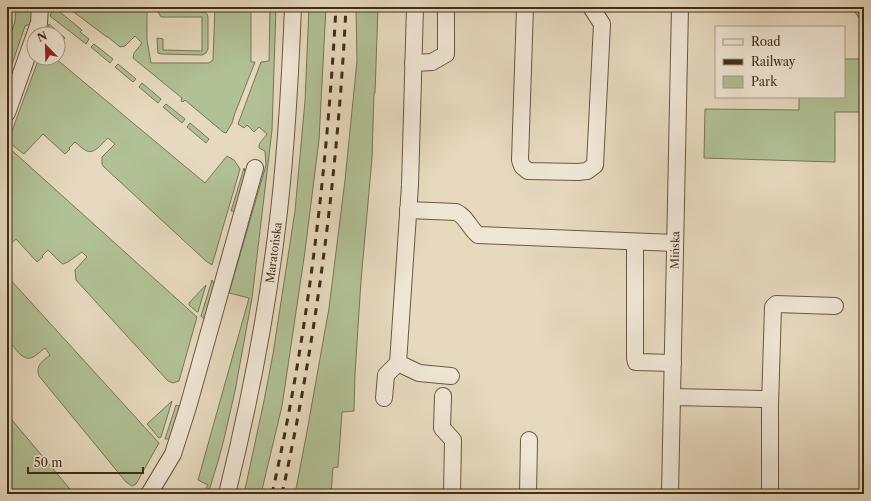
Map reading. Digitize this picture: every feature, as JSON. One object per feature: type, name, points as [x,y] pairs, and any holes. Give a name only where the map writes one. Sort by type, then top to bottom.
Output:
[{"type":"street","points":[[38,26],[40,7]]},
{"type":"street","name":"Maratońska","points":[[227,494],[240,442],[270,280],[288,119],[293,7]]},
{"type":"street","points":[[384,398],[386,375],[398,363],[410,185],[415,7]]},
{"type":"street","points":[[413,63],[432,62],[446,54],[446,7]]},
{"type":"street","points":[[525,7],[520,160],[522,166],[528,171],[578,172],[587,171],[595,165],[602,24],[591,7]]},
{"type":"street","name":"Mińska","points":[[670,494],[680,7]]},
{"type":"street","points":[[7,113],[26,58]]},
{"type":"street","points":[[150,494],[173,454],[188,407],[255,168]]},
{"type":"street","points":[[408,210],[456,212],[460,214],[478,235],[676,243]]},
{"type":"street","points":[[635,242],[636,362],[673,363]]},
{"type":"street","points":[[770,494],[770,399],[773,307],[776,304],[835,306]]},
{"type":"street","points":[[398,363],[419,373],[451,376]]},
{"type":"street","points":[[443,396],[442,428],[454,440],[452,494]]},
{"type":"street","points":[[672,397],[770,399]]},
{"type":"street","points":[[528,494],[529,440]]},
{"type":"green space","points":[[16,7],[33,7],[32,22],[25,26],[7,79],[7,43],[15,22]]},
{"type":"green space","points":[[67,7],[147,7],[147,40],[151,63],[209,63],[213,60],[215,7],[251,7],[251,62],[255,62],[232,123],[226,133],[185,100],[183,102],[181,101],[182,98],[133,58],[134,53],[142,43],[135,36],[125,46],[120,47]]},
{"type":"green space","points":[[270,7],[276,7],[272,130],[252,298],[235,391],[224,439],[208,494],[203,494],[208,485],[198,480],[249,298],[229,293],[266,165],[265,151],[259,148],[259,146],[267,134],[259,127],[254,132],[247,125],[244,128],[238,124],[261,62],[269,61]]},
{"type":"green space","points":[[309,7],[326,7],[319,140],[305,251],[282,406],[261,494],[244,494],[273,354],[295,211],[305,101]]},
{"type":"green space","points":[[356,7],[378,7],[372,158],[361,281],[354,411],[342,412],[338,467],[333,468],[331,494],[295,494],[329,308],[345,180],[357,61]]},
{"type":"green space","points":[[852,7],[864,7],[864,26]]},
{"type":"green space","points":[[53,9],[56,9],[82,30],[80,32],[89,39],[86,44],[66,28],[66,26],[63,26],[50,16]]},
{"type":"green space","points":[[157,10],[205,12],[208,17],[208,49],[206,53],[202,55],[158,53],[157,38],[163,39],[163,50],[202,51],[202,17],[161,17]]},
{"type":"green space","points":[[94,44],[113,59],[110,63],[91,47]]},
{"type":"green space","points":[[845,59],[864,59],[864,112],[835,112],[835,162],[704,158],[705,109],[799,110],[799,98],[845,98]]},
{"type":"green space","points":[[118,64],[136,79],[133,82],[115,67]]},
{"type":"green space","points":[[36,66],[65,66],[205,183],[227,156],[234,160],[240,169],[212,265],[104,167],[102,164],[102,157],[115,144],[108,138],[98,148],[92,151],[85,150],[75,142],[65,154],[43,134],[24,154],[11,144],[9,139]]},
{"type":"green space","points":[[142,83],[161,99],[158,103],[139,87]]},
{"type":"green space","points":[[166,104],[185,119],[182,123],[163,107]]},
{"type":"green space","points":[[190,123],[209,139],[206,143],[187,127]]},
{"type":"green space","points":[[7,146],[197,317],[179,381],[173,383],[168,381],[76,280],[75,270],[87,257],[82,252],[63,264],[48,250],[37,262],[16,239],[7,247]]},
{"type":"green space","points":[[244,168],[246,177],[236,211],[231,211]]},
{"type":"green space","points":[[7,276],[159,443],[136,484],[132,486],[126,482],[39,376],[39,366],[42,361],[50,355],[45,348],[31,358],[22,356],[12,345],[7,349]]},
{"type":"green space","points":[[212,280],[215,288],[207,321],[201,316]]},
{"type":"green space","points":[[206,285],[197,312],[189,305],[189,303]]},
{"type":"green space","points":[[172,401],[161,437],[159,438],[147,424]]},
{"type":"green space","points":[[176,405],[180,408],[174,437],[165,439]]},
{"type":"green space","points":[[7,414],[74,494],[15,494],[7,484]]},
{"type":"railway","points":[[272,494],[285,434],[306,313],[321,191],[336,7]]},
{"type":"railway","points":[[282,494],[306,374],[316,313],[338,129],[346,7]]}]
